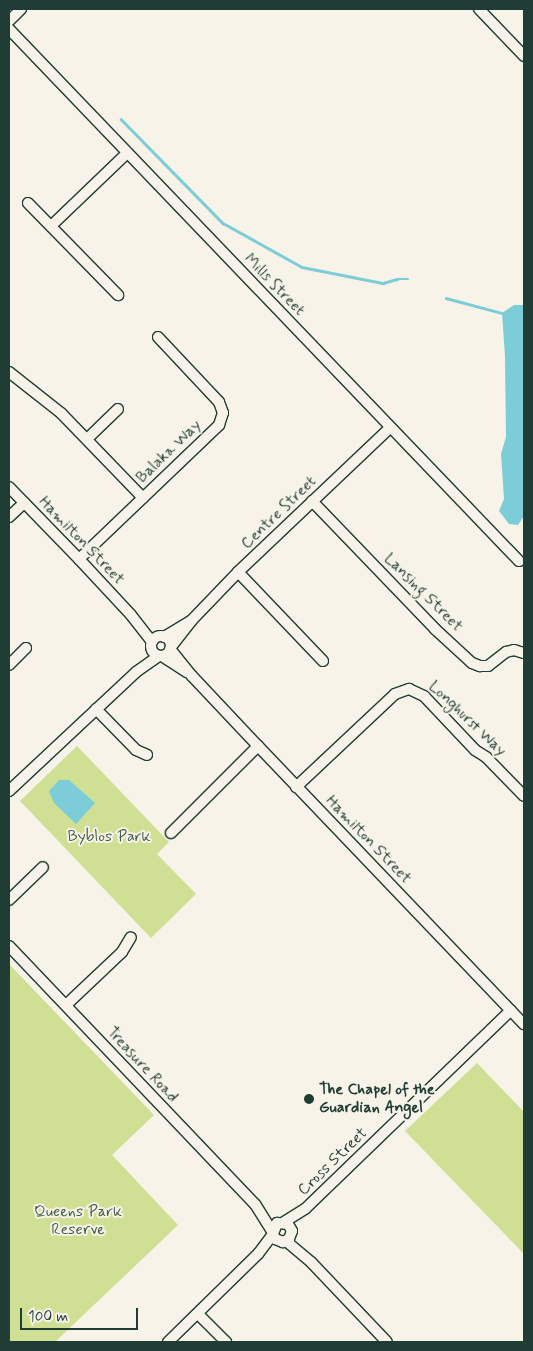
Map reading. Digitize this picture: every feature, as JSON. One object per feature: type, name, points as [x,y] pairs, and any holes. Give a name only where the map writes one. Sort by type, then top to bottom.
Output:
[{"type":"street","points":[[9,22],[21,9]]},
{"type":"street","points":[[479,9],[524,56]]},
{"type":"street","name":"Mills Street","points":[[9,29],[519,562]]},
{"type":"street","points":[[51,226],[127,153]]},
{"type":"street","points":[[28,202],[118,295]]},
{"type":"street","name":"Balaka Way","points":[[80,559],[219,425],[223,412],[219,402],[158,337]]},
{"type":"street","points":[[9,372],[61,413],[143,498]]},
{"type":"street","points":[[87,439],[118,409]]},
{"type":"street","name":"Centre Street","points":[[11,786],[191,621],[238,572],[390,428]]},
{"type":"street","name":"Hamilton Street","points":[[9,487],[524,1024]]},
{"type":"street","name":"Lansing Street","points":[[312,501],[435,629],[472,663],[488,666],[506,652],[514,650],[524,653]]},
{"type":"street","points":[[9,518],[24,503]]},
{"type":"street","points":[[238,572],[323,661]]},
{"type":"street","points":[[9,665],[26,648]]},
{"type":"street","name":"Longhurst Way","points":[[296,787],[395,694],[408,689],[424,696],[475,750],[486,756],[524,796]]},
{"type":"street","points":[[96,709],[136,750],[147,755]]},
{"type":"street","points":[[171,833],[258,746]]},
{"type":"street","points":[[9,900],[43,867]]},
{"type":"street","points":[[66,1006],[122,952],[131,937]]},
{"type":"street","name":"Treasure Road","points":[[9,946],[255,1204],[282,1235],[311,1262],[387,1342]]},
{"type":"street","name":"Cross Street","points":[[168,1342],[258,1254],[282,1235],[305,1209],[511,1010]]},
{"type":"street","name":"Treasure Road","points":[[255,1204],[283,1222],[282,1235]]},
{"type":"street","name":"Cross Street","points":[[282,1235],[274,1226],[305,1209]]},
{"type":"street","points":[[198,1314],[226,1342]]},
{"type":"green space","name":"Byblos Park","points":[[77,746],[169,842],[157,854],[196,894],[151,938],[20,801]]},
{"type":"green space","name":"Queens Park Reserve","points":[[9,964],[154,1115],[112,1155],[178,1225],[55,1342],[9,1342]]},
{"type":"green space","points":[[477,1063],[524,1112],[524,1254],[405,1131]]},
{"type":"water","points":[[514,305],[524,305],[524,516],[518,525],[509,524],[499,511],[504,499],[501,454],[506,437],[505,356],[502,313]]},
{"type":"water","points":[[59,780],[69,780],[95,803],[76,824],[54,803],[49,791]]},
{"type":"waterway","points":[[121,119],[223,223],[302,267],[383,283],[397,279],[408,279]]},
{"type":"waterway","points":[[446,298],[502,313]]},
{"type":"place","name":"The Chapel of the Guardian Angel","points":[[309,1099]]}]
